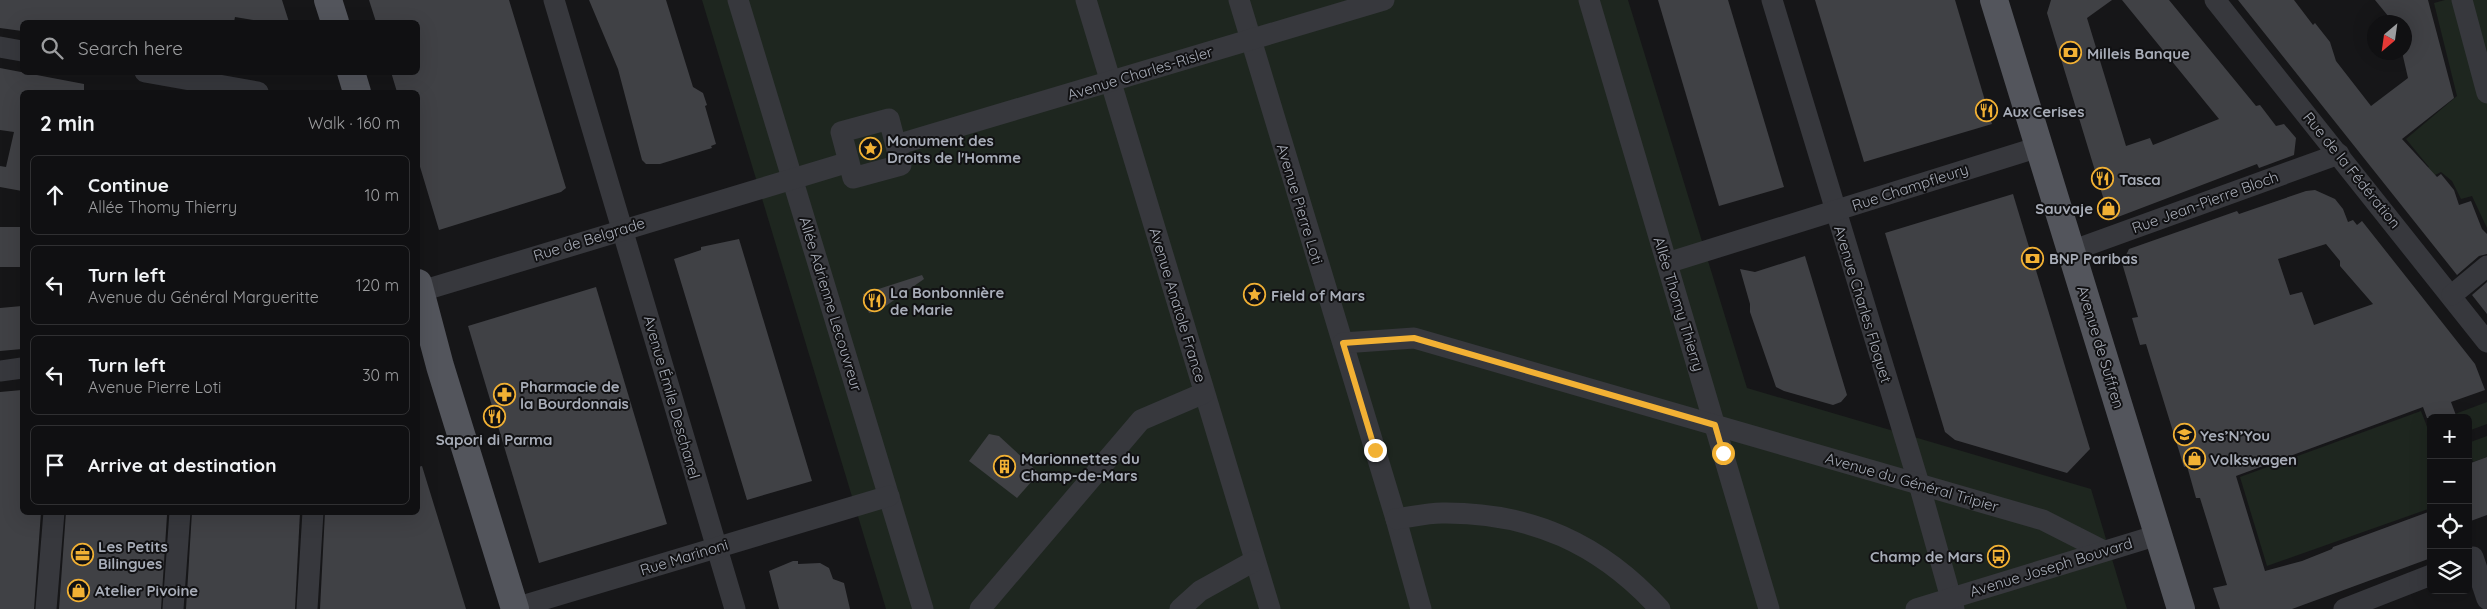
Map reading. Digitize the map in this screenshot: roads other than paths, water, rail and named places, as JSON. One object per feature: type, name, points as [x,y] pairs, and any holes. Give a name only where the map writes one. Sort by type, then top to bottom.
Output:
[{"type":"main road","points":[[328,0],[334,20]]},
{"type":"main road","name":"Avenue de Suffren","points":[[1999,3],[2039,147],[2181,609]]},
{"type":"main road","points":[[352,75],[356,90]]},
{"type":"main road","points":[[420,296],[515,609]]},
{"type":"street","points":[[544,0],[601,188],[610,185]]},
{"type":"street","name":"Avenue Émile Deschanel","points":[[554,0],[735,609]]},
{"type":"street","name":"Avenue Émile Deschanel","points":[[561,0],[616,184],[610,185]]},
{"type":"street","name":"Allée Adrienne Lecouvreur","points":[[738,0],[923,609]]},
{"type":"street","name":"Avenue Anatole France","points":[[1086,0],[1270,609]]},
{"type":"street","name":"Avenue Pierre Loti","points":[[1238,0],[1396,519],[1421,609]]},
{"type":"street","name":"Avenue Charles-Risler","points":[[896,145],[1384,0]]},
{"type":"street","name":"Allée Thomy Thierry","points":[[1589,0],[1768,609]]},
{"type":"street","name":"Avenue Charles Floquet","points":[[1772,0],[1834,211],[1919,484],[1952,604]]},
{"type":"street","name":"Rue de la Fédération","points":[[2215,0],[2487,342]]},
{"type":"street","points":[[2462,0],[2487,92]]},
{"type":"street","points":[[0,47],[20,51]]},
{"type":"street","points":[[162,75],[247,90]]},
{"type":"street","points":[[889,119],[901,165],[853,178],[849,162],[841,132],[889,119]]},
{"type":"street","name":"Rue Champfleury","points":[[1667,263],[2039,147]]},
{"type":"street","name":"Rue Jean-Pierre Bloch","points":[[2071,251],[2339,154]]},
{"type":"street","points":[[793,179],[849,162]]},
{"type":"street","name":"Rue de Belgrade","points":[[420,288],[793,179]]},
{"type":"street","points":[[2452,296],[2487,266]]},
{"type":"street","name":"Avenue du Général Tripier","points":[[1343,343],[1414,338],[2043,520],[2104,551]]},
{"type":"street","points":[[0,371],[20,368]]},
{"type":"street","points":[[980,609],[1142,420],[1204,393]]},
{"type":"street","name":"Rue Marinoni","points":[[515,609],[889,496]]},
{"type":"street","points":[[1396,519],[1441,513],[1469,515],[1508,519],[1547,530],[1581,543],[1612,563],[1638,584],[1660,609]]},
{"type":"street","points":[[46,609],[54,515]]},
{"type":"street","points":[[173,609],[180,515]]},
{"type":"street","points":[[307,609],[313,515]]},
{"type":"street","name":"Avenue Joseph Bouvard","points":[[1916,609],[1952,604],[2104,551],[2158,535]]},
{"type":"street","points":[[2476,556],[2487,599]]},
{"type":"street","points":[[1180,609],[1200,591],[1254,561]]},
{"type":"street","points":[[2344,609],[2427,577]]},
{"type":"place","name":"Milleis Banque","points":[[2071,53]]},
{"type":"place","name":"Aux Cerises","points":[[1987,111]]},
{"type":"place","name":"Monument des Droits de l'Homme","points":[[871,149]]},
{"type":"place","name":"Tasca","points":[[2103,179]]},
{"type":"place","name":"Sauvaje","points":[[2109,208]]},
{"type":"place","name":"BNP Paribas","points":[[2033,258]]},
{"type":"place","name":"Field of Mars","points":[[1255,295]]},
{"type":"place","name":"La Bonbonnière de Marie","points":[[874,301]]},
{"type":"place","name":"Pharmacie de la Bourdonnais","points":[[504,395]]},
{"type":"place","name":"Sapori di Parma","points":[[494,416]]},
{"type":"place","name":"Yes’N’You","points":[[2184,435]]},
{"type":"place","name":"Volkswagen","points":[[2194,459]]},
{"type":"place","name":"Marionnettes du Champ-de-Mars","points":[[1005,467]]},
{"type":"place","name":"Les Petits Bilingues","points":[[82,555]]},
{"type":"place","name":"Champ de Mars","points":[[1999,556]]},
{"type":"place","name":"Atelier Pivoine","points":[[79,590]]}]
